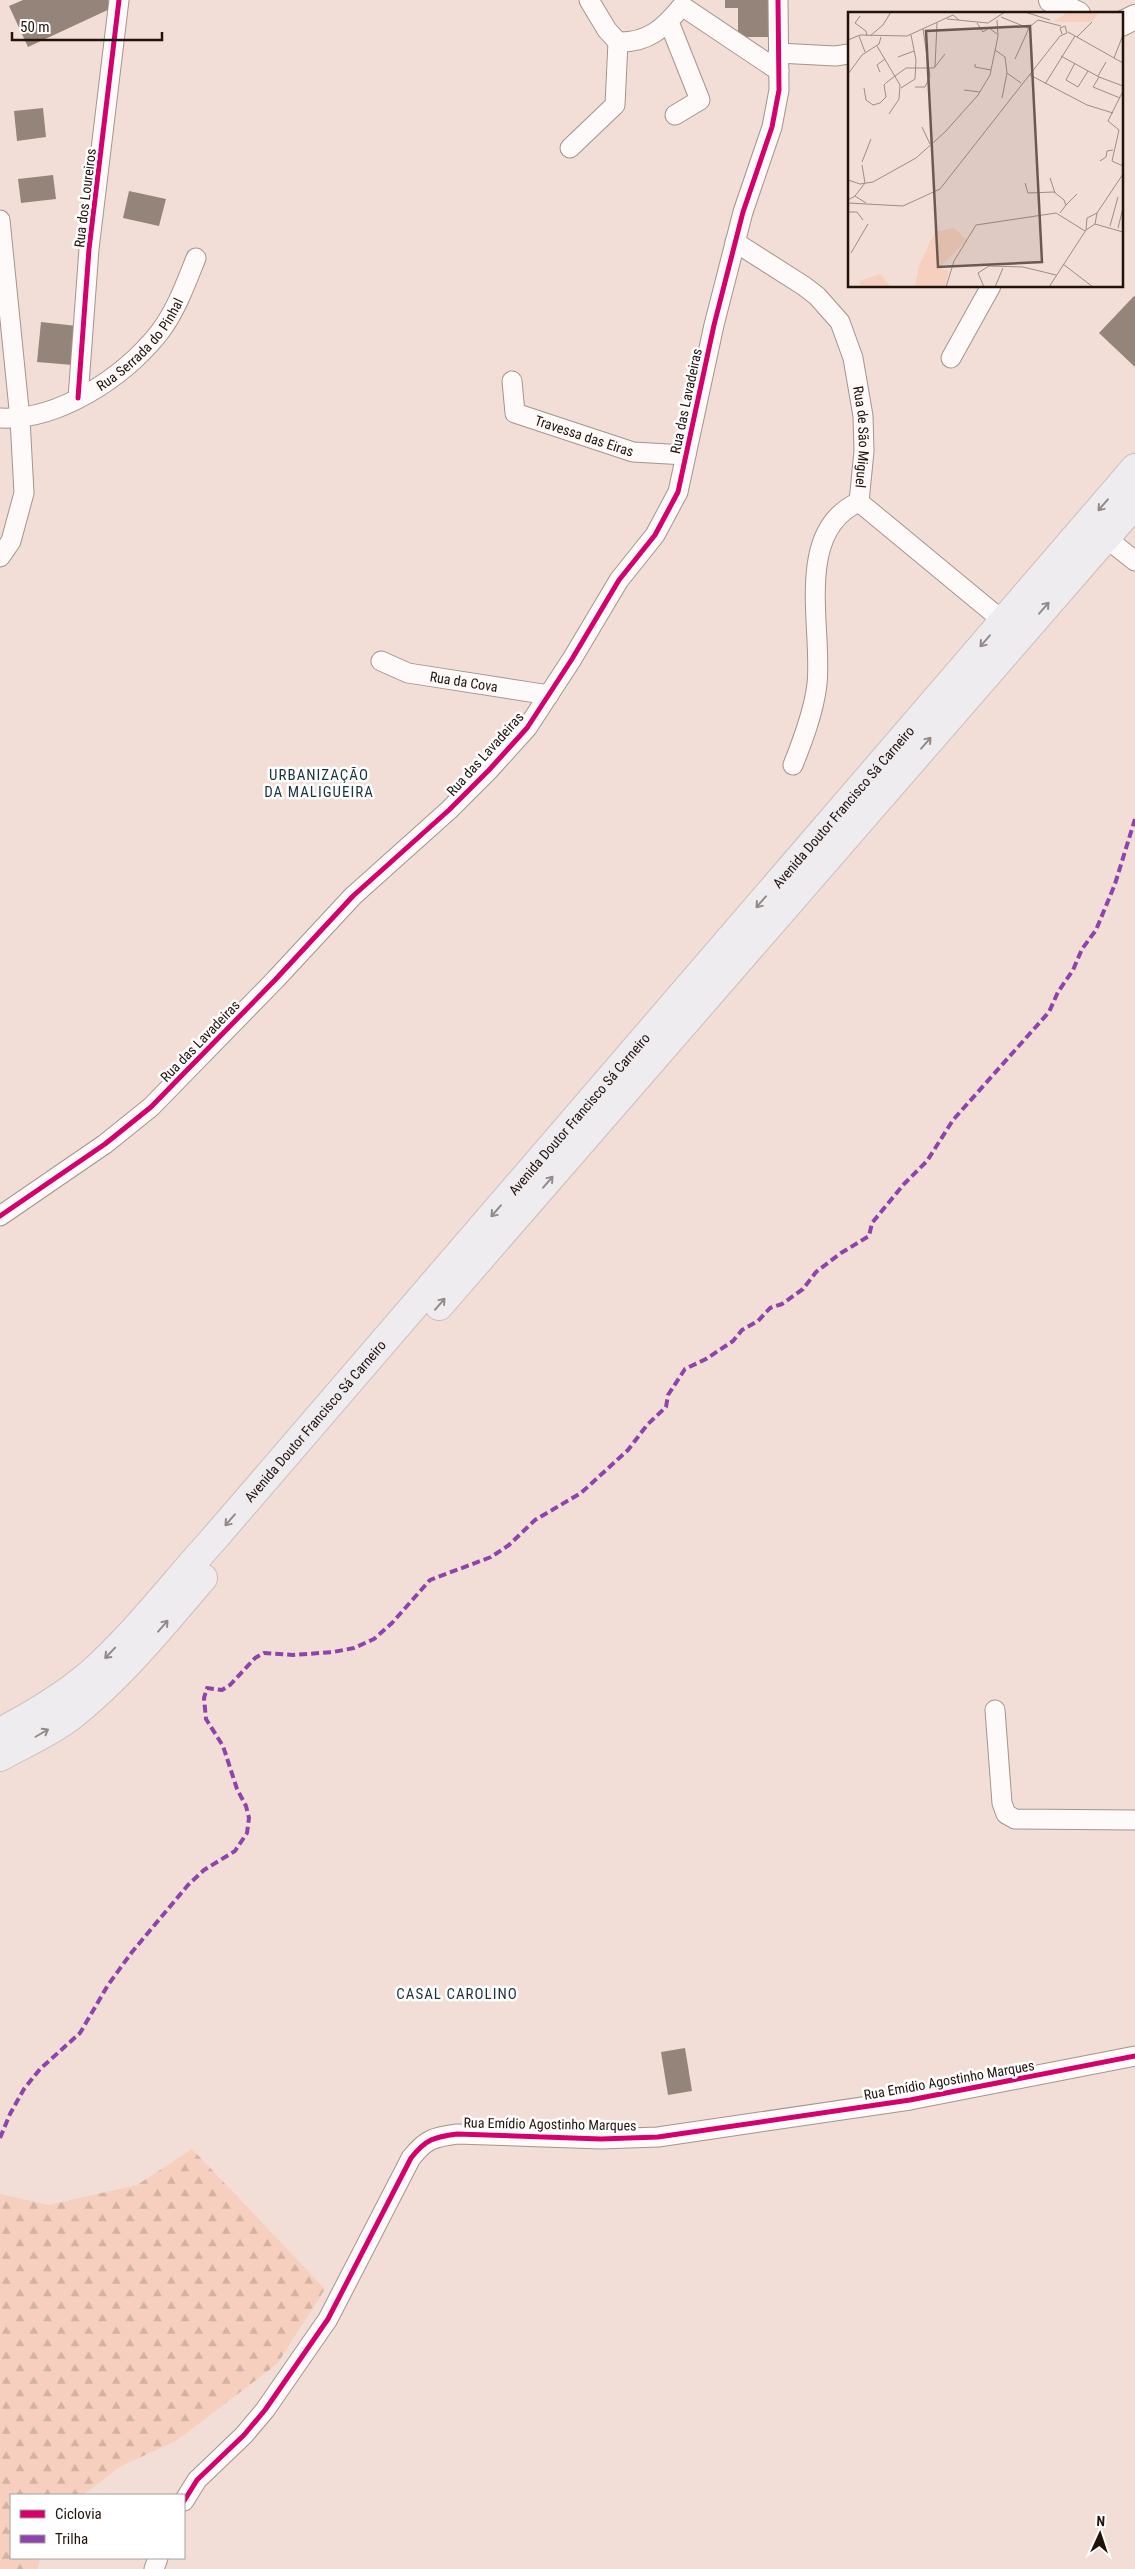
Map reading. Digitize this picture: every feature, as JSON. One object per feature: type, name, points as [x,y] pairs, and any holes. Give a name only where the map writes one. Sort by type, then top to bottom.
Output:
[{"type":"main road","name":"Avenida Doutor Francisco Sá Carneiro","points":[[0,1732],[49,1704],[90,1674],[129,1634],[225,1526],[1135,468]]},
{"type":"main road","name":"Avenida Doutor Francisco Sá Carneiro","points":[[0,1758],[68,1718],[103,1690],[160,1629],[1135,504]]},
{"type":"street","name":"Rua dos Loureiros","points":[[78,398],[90,249],[119,0]]},
{"type":"street","points":[[570,148],[615,105],[618,42],[607,30],[589,0]]},
{"type":"street","name":"Rua das Lavadeiras","points":[[0,1216],[105,1144],[151,1107],[275,980],[353,896],[449,810],[489,770],[527,728],[619,580],[655,535],[668,514],[678,492],[714,325],[735,242],[743,212],[772,127],[779,90],[778,0]]},
{"type":"street","points":[[1051,0],[1074,12]]},
{"type":"street","points":[[618,42],[634,42],[669,22],[682,3],[779,62],[848,54]]},
{"type":"street","points":[[1122,24],[1135,17]]},
{"type":"street","points":[[669,22],[700,100],[675,115]]},
{"type":"street","points":[[0,220],[20,419],[24,493],[11,542],[0,557]]},
{"type":"street","name":"Rua de São Miguel","points":[[735,242],[804,286],[817,296],[840,322],[853,358],[862,409],[864,451],[860,502],[1003,621]]},
{"type":"street","name":"Rua Serrada do Pinhal","points":[[0,418],[20,419],[68,404],[114,376],[159,332],[181,295],[196,258]]},
{"type":"street","points":[[951,358],[990,288]]},
{"type":"street","name":"Travessa das Eiras","points":[[512,382],[515,413],[633,452],[686,455]]},
{"type":"street","points":[[793,765],[800,748],[817,684],[814,609],[818,564],[832,525],[846,508],[860,502]]},
{"type":"street","points":[[1106,538],[1135,560]]},
{"type":"street","name":"Rua da Cova","points":[[381,661],[408,673],[549,695]]},
{"type":"street","points":[[995,1710],[1002,1802],[1006,1814],[1015,1819],[1135,1820]]},
{"type":"street","name":"Rua Emídio Agostinho Marques","points":[[185,2499],[197,2480],[244,2435],[266,2410],[328,2319],[411,2158],[421,2145],[434,2137],[457,2134],[601,2139],[658,2137],[910,2100],[1135,2056]]},
{"type":"green space","points":[[192,2149],[325,2289],[277,2364],[176,2441],[121,2466],[84,2494],[10,2494],[10,2559],[40,2559],[38,2569],[0,2569],[0,2194],[49,2205],[137,2185]]},
{"type":"building","points":[[23,0],[108,0],[112,8],[28,47],[9,6]]},
{"type":"building","points":[[725,0],[771,0],[771,37],[738,37],[738,8],[725,8]]},
{"type":"building","points":[[43,108],[46,137],[17,141],[14,111]]},
{"type":"building","points":[[53,175],[56,199],[21,203],[18,179]]},
{"type":"building","points":[[129,191],[166,199],[159,226],[123,218]]},
{"type":"building","points":[[1135,297],[1135,367],[1099,333]]},
{"type":"building","points":[[41,322],[77,326],[73,365],[37,362]]},
{"type":"building","points":[[685,2048],[692,2091],[668,2095],[661,2052]]},
{"type":"marked path","points":[[0,2138],[10,2114],[24,2089],[40,2069],[80,2033],[108,1985],[132,1952],[188,1885],[204,1870],[235,1851],[247,1833],[249,1818],[246,1806],[237,1789],[223,1746],[206,1719],[204,1698],[207,1688],[222,1690],[230,1685],[255,1658],[264,1653],[293,1655],[333,1652],[354,1648],[374,1639],[392,1623],[430,1580],[491,1557],[509,1545],[535,1520],[581,1493],[628,1450],[647,1425],[666,1407],[668,1395],[685,1369],[706,1359],[733,1341],[742,1330],[758,1321],[770,1308],[782,1304],[803,1289],[816,1272],[841,1253],[869,1236],[872,1223],[904,1184],[927,1161],[953,1120],[1049,1012],[1058,992],[1073,970],[1082,949],[1096,930],[1115,884],[1135,819]]},
{"type":"cycle path","points":[[78,398],[89,249],[119,0]]},
{"type":"cycle path","points":[[0,1216],[105,1144],[151,1107],[275,980],[353,896],[449,810],[489,770],[527,728],[572,659],[619,580],[655,535],[678,492],[714,325],[743,212],[772,127],[779,90],[778,0]]},
{"type":"cycle path","points":[[185,2499],[197,2480],[244,2435],[265,2410],[328,2319],[411,2158],[431,2140],[457,2134],[601,2139],[658,2137],[910,2100],[1135,2056]]},
{"type":"district","name":"URBANIZAÇÃO DA MALIGUEIRA","points":[[319,784]]},
{"type":"district","name":"CASAL CAROLINO","points":[[457,1994]]}]
